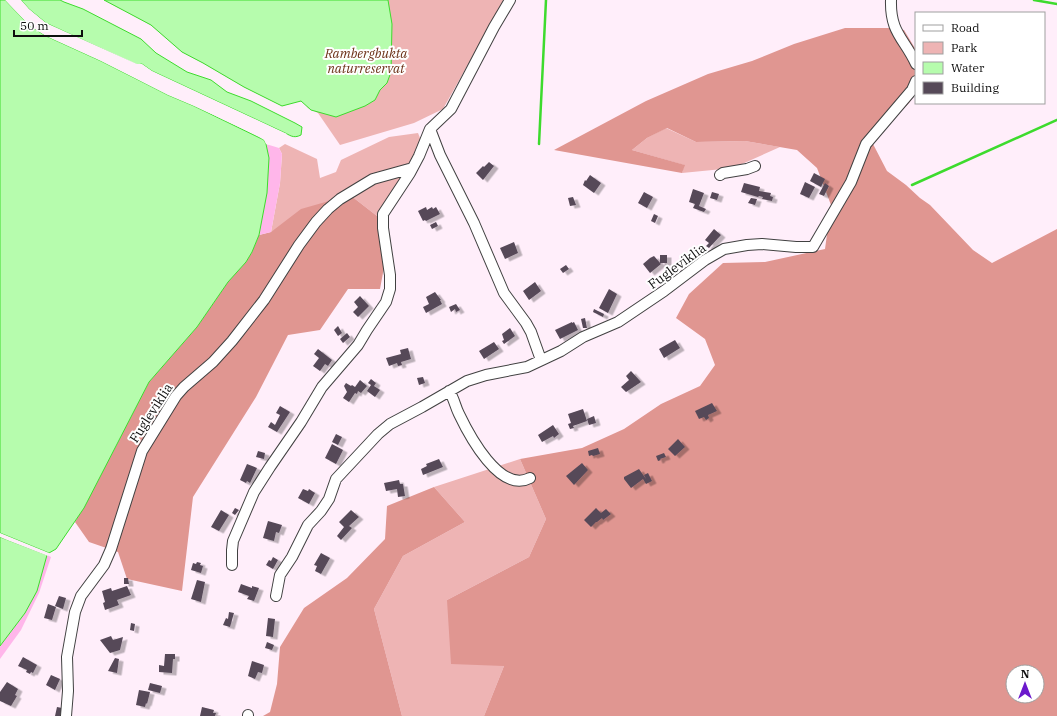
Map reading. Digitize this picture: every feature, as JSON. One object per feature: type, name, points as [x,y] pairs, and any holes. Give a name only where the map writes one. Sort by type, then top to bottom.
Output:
[{"type":"street","points":[[232,565],[232,550],[234,541],[254,492],[301,422],[319,391],[358,345],[388,298],[390,289],[390,275],[382,217],[384,210],[419,156],[430,129],[450,108],[510,0]]},
{"type":"street","points":[[891,0],[892,22],[915,62]]},
{"type":"street","name":"Fugleviklia","points":[[276,596],[280,575],[292,557],[308,525],[321,511],[329,499],[336,479],[382,430],[395,421],[476,377],[523,368],[535,364],[561,351],[583,337],[609,326],[664,291],[694,267],[724,249],[762,244],[796,247],[814,246],[851,182],[866,144],[912,90],[915,83]]},
{"type":"street","points":[[430,129],[442,159],[471,216],[502,288],[531,332],[541,360]]},
{"type":"street","points":[[720,175],[755,166]]},
{"type":"street","name":"Fugleviklia","points":[[68,715],[67,657],[75,612],[81,596],[104,565],[111,549],[146,441],[179,392],[212,362],[264,300],[311,228],[328,208],[373,179],[384,175],[411,170]]},
{"type":"street","points":[[449,391],[459,415],[486,459],[503,474],[510,478],[520,481],[530,478]]},
{"type":"green space","name":"Rambergbukta naturreservat","points":[[104,0],[504,0],[443,109],[414,123],[340,145],[318,113],[308,108],[304,102],[298,101],[282,106],[244,87],[182,52],[151,25]]},
{"type":"green space","points":[[666,128],[696,142],[745,141],[780,147],[733,168],[682,173],[684,165],[632,150],[647,138]]},
{"type":"green space","points":[[418,133],[422,143],[377,216],[350,195],[271,232],[280,183],[282,154],[279,148],[285,144],[317,159],[320,178],[336,172],[341,160],[389,137]]},
{"type":"green space","points":[[520,459],[546,519],[529,557],[447,600],[504,666],[484,716],[402,716],[374,609],[403,556],[465,522],[434,487]]},
{"type":"shaded area","points":[[845,28],[890,28],[904,30],[915,48],[915,94],[909,103],[880,133],[873,144],[887,171],[930,205],[973,250],[992,263],[1057,229],[1057,716],[484,716],[504,666],[451,664],[447,600],[529,557],[546,519],[520,459],[582,448],[624,429],[661,404],[700,386],[715,365],[705,339],[676,318],[689,294],[723,263],[765,262],[825,249],[831,205],[817,168],[797,150],[745,141],[696,142],[667,128],[647,138],[632,150],[685,165],[682,173],[554,150],[646,101],[708,74],[752,61],[794,44]]},
{"type":"shaded area","points":[[350,195],[377,216],[385,262],[380,289],[348,289],[320,330],[288,335],[256,397],[193,497],[182,591],[127,579],[118,552],[89,542],[75,522],[149,382],[197,327],[228,282],[246,262],[259,235],[271,232],[301,209]]},
{"type":"shaded area","points":[[434,487],[465,522],[403,556],[374,609],[402,716],[263,716],[270,712],[277,684],[280,647],[304,608],[347,578],[385,539],[387,506]]},
{"type":"sand","points":[[266,144],[279,148],[282,154],[280,183],[271,232],[259,235],[268,179],[268,156]]},
{"type":"sand","points":[[47,555],[51,557],[39,593],[21,630],[0,659],[0,646],[25,613]]},
{"type":"water","points":[[0,0],[5,0],[30,26],[46,36],[264,140],[269,158],[267,193],[259,235],[252,252],[246,262],[228,282],[197,327],[149,382],[84,508],[56,549],[49,553],[0,533]]},
{"type":"water","points":[[21,0],[60,0],[83,9],[141,39],[156,53],[187,72],[211,80],[227,92],[251,101],[302,127],[301,135],[294,137],[152,71],[142,64],[137,65],[46,23],[29,9]]},
{"type":"water","name":"Rambergbukta naturreservat","points":[[104,0],[388,0],[392,24],[391,72],[387,83],[380,90],[375,100],[365,106],[336,117],[311,110],[301,101],[282,106],[244,87],[182,52],[151,25]]},
{"type":"water","points":[[0,537],[47,555],[37,591],[25,613],[0,646]]},
{"type":"pier","points":[[5,0],[8,0],[32,25],[47,35],[102,59],[169,93],[259,134],[266,138],[269,145],[258,136],[168,95],[101,61],[46,36],[30,26]]},
{"type":"pier","points":[[19,0],[21,0],[29,9],[46,23],[137,64],[142,64],[152,71],[287,134],[285,136],[141,66],[136,66],[46,25],[27,11]]},
{"type":"pier","points":[[0,533],[51,554],[48,556],[7,540],[0,537]]},
{"type":"building","points":[[489,162],[494,166],[483,180],[476,173]]},
{"type":"building","points":[[814,173],[825,179],[821,187],[810,181]]},
{"type":"building","points":[[590,175],[601,183],[594,193],[583,185],[585,180],[586,181]]},
{"type":"building","points":[[805,182],[815,187],[809,198],[800,194]]},
{"type":"building","points":[[744,183],[760,187],[759,191],[771,193],[770,196],[773,197],[772,201],[762,199],[763,197],[741,192]]},
{"type":"building","points":[[825,183],[829,186],[824,196],[819,194]]},
{"type":"building","points":[[693,189],[704,193],[699,206],[706,209],[704,212],[693,208],[695,204],[689,202]]},
{"type":"building","points":[[644,192],[653,197],[647,208],[638,203]]},
{"type":"building","points":[[712,192],[719,194],[717,200],[710,198]]},
{"type":"building","points":[[573,197],[576,205],[570,206],[568,198]]},
{"type":"building","points":[[751,198],[757,199],[755,205],[748,203]]},
{"type":"building","points":[[426,207],[427,210],[432,207],[433,209],[436,207],[440,214],[423,221],[418,211]]},
{"type":"building","points":[[654,214],[658,216],[655,223],[651,221]]},
{"type":"building","points":[[436,222],[438,226],[432,229],[430,225]]},
{"type":"building","points":[[714,229],[721,235],[709,248],[706,246],[709,243],[705,240]]},
{"type":"building","points":[[514,242],[518,253],[505,259],[500,248]]},
{"type":"building","points":[[660,255],[667,255],[667,263],[660,263]]},
{"type":"building","points":[[654,256],[661,264],[650,273],[643,264]]},
{"type":"building","points":[[566,265],[569,269],[563,273],[560,269]]},
{"type":"building","points":[[535,282],[541,291],[529,300],[523,291]]},
{"type":"building","points":[[609,289],[617,294],[608,313],[599,308]]},
{"type":"building","points":[[435,292],[442,304],[426,313],[423,307],[429,304],[426,297]]},
{"type":"building","points":[[360,296],[369,306],[358,317],[353,312],[358,307],[354,302]]},
{"type":"building","points":[[456,304],[460,310],[456,312],[455,309],[451,312],[449,307]]},
{"type":"building","points":[[594,309],[604,314],[603,317],[593,312]]},
{"type":"building","points":[[585,318],[587,328],[583,328],[581,319]]},
{"type":"building","points":[[574,322],[578,330],[560,339],[555,330]]},
{"type":"building","points":[[338,326],[342,333],[338,336],[334,330]]},
{"type":"building","points":[[510,328],[515,336],[504,344],[502,341],[504,340],[502,334]]},
{"type":"building","points":[[347,333],[350,337],[343,343],[340,339]]},
{"type":"building","points":[[675,340],[680,348],[664,358],[659,349]]},
{"type":"building","points":[[494,342],[499,349],[484,359],[479,351]]},
{"type":"building","points":[[408,348],[411,359],[401,362],[402,365],[398,366],[397,363],[389,366],[386,358],[401,354],[400,350]]},
{"type":"building","points":[[318,349],[332,360],[328,366],[325,364],[320,371],[313,366],[319,358],[314,354]]},
{"type":"building","points":[[631,371],[641,382],[626,392],[621,387],[629,380],[626,376]]},
{"type":"building","points":[[423,377],[425,383],[419,385],[417,378]]},
{"type":"building","points":[[371,379],[376,383],[374,386],[380,390],[375,397],[367,391],[371,385],[368,383]]},
{"type":"building","points":[[360,380],[367,386],[361,393],[358,391],[357,394],[355,393],[349,402],[343,398],[347,392],[344,386],[346,383],[355,387]]},
{"type":"building","points":[[712,403],[717,411],[708,415],[709,418],[706,420],[704,417],[699,419],[695,411]]},
{"type":"building","points":[[280,406],[290,412],[277,432],[268,427],[271,422],[275,425],[280,415],[276,413]]},
{"type":"building","points":[[583,409],[587,421],[573,426],[574,428],[570,429],[568,424],[571,423],[568,414]]},
{"type":"building","points":[[594,416],[596,423],[589,425],[587,419]]},
{"type":"building","points":[[553,425],[559,434],[554,438],[553,436],[542,442],[538,435]]},
{"type":"building","points":[[336,434],[342,437],[338,445],[332,442]]},
{"type":"building","points":[[678,439],[685,447],[675,456],[668,449]]},
{"type":"building","points":[[332,444],[343,450],[336,464],[325,458]]},
{"type":"building","points":[[598,448],[600,454],[589,456],[588,451]]},
{"type":"building","points":[[258,451],[265,453],[264,459],[256,457]]},
{"type":"building","points":[[664,453],[666,457],[658,461],[656,456]]},
{"type":"building","points":[[439,459],[443,467],[423,475],[421,469],[427,466],[426,464]]},
{"type":"building","points":[[582,463],[588,470],[574,485],[566,476]]},
{"type":"building","points":[[247,464],[257,468],[250,483],[240,480]]},
{"type":"building","points":[[639,469],[646,479],[644,475],[648,473],[652,481],[646,484],[643,479],[631,488],[624,477]]},
{"type":"building","points":[[399,480],[400,484],[403,484],[405,496],[398,497],[397,489],[386,491],[384,483]]},
{"type":"building","points":[[303,489],[308,491],[309,489],[315,493],[309,504],[298,498]]},
{"type":"building","points":[[235,508],[239,510],[235,515],[232,513]]},
{"type":"building","points":[[596,508],[601,513],[606,509],[611,514],[603,520],[602,518],[591,527],[584,520]]},
{"type":"building","points":[[221,510],[229,515],[219,531],[211,527]]},
{"type":"building","points":[[351,510],[359,517],[349,526],[352,528],[341,540],[337,536],[344,527],[339,522]]},
{"type":"building","points":[[268,521],[282,525],[279,533],[276,532],[274,541],[263,538]]},
{"type":"building","points":[[321,553],[330,558],[321,574],[315,571],[317,566],[314,565]]},
{"type":"building","points":[[273,557],[278,560],[273,569],[266,565]]},
{"type":"building","points":[[197,562],[201,563],[200,565],[203,566],[201,573],[191,570],[193,563],[196,564]]},
{"type":"building","points":[[124,578],[128,578],[129,584],[124,584]]},
{"type":"building","points":[[197,580],[205,582],[201,602],[191,599]]},
{"type":"building","points":[[241,584],[252,588],[252,586],[259,588],[254,601],[247,599],[249,596],[238,592]]},
{"type":"building","points":[[127,586],[131,595],[117,600],[119,605],[105,610],[103,603],[105,602],[102,591],[111,588],[112,591]]},
{"type":"building","points":[[59,596],[66,598],[63,609],[55,606]]},
{"type":"building","points":[[48,604],[56,607],[52,620],[44,618]]},
{"type":"building","points":[[229,612],[234,613],[230,627],[223,625],[226,618],[228,619]]},
{"type":"building","points":[[268,618],[275,619],[273,637],[266,636]]},
{"type":"building","points":[[131,623],[135,624],[134,631],[130,630]]},
{"type":"building","points":[[111,636],[113,640],[123,637],[120,650],[110,653],[100,640]]},
{"type":"building","points":[[267,642],[274,645],[272,650],[265,648]]},
{"type":"building","points":[[165,654],[175,654],[172,673],[159,672],[159,665],[164,666]]},
{"type":"building","points":[[23,657],[37,665],[33,673],[31,672],[30,674],[26,672],[27,670],[18,666]]},
{"type":"building","points":[[115,658],[119,659],[117,673],[108,671]]},
{"type":"building","points":[[252,661],[264,665],[262,673],[258,672],[255,679],[248,676]]},
{"type":"building","points":[[51,675],[60,679],[55,690],[46,685]]},
{"type":"building","points":[[7,682],[18,689],[15,695],[17,696],[11,706],[0,701],[0,692]]},
{"type":"building","points":[[150,683],[162,686],[160,693],[148,690]]},
{"type":"building","points":[[139,690],[150,692],[145,707],[136,705]]},
{"type":"building","points":[[57,707],[62,708],[60,716],[55,716]]},
{"type":"building","points":[[202,707],[214,710],[213,713],[216,713],[215,716],[200,716]]},
{"type":"waterway","points":[[539,144],[546,0]]},
{"type":"waterway","points":[[1034,0],[1057,4]]},
{"type":"waterway","points":[[912,185],[1057,120]]}]
